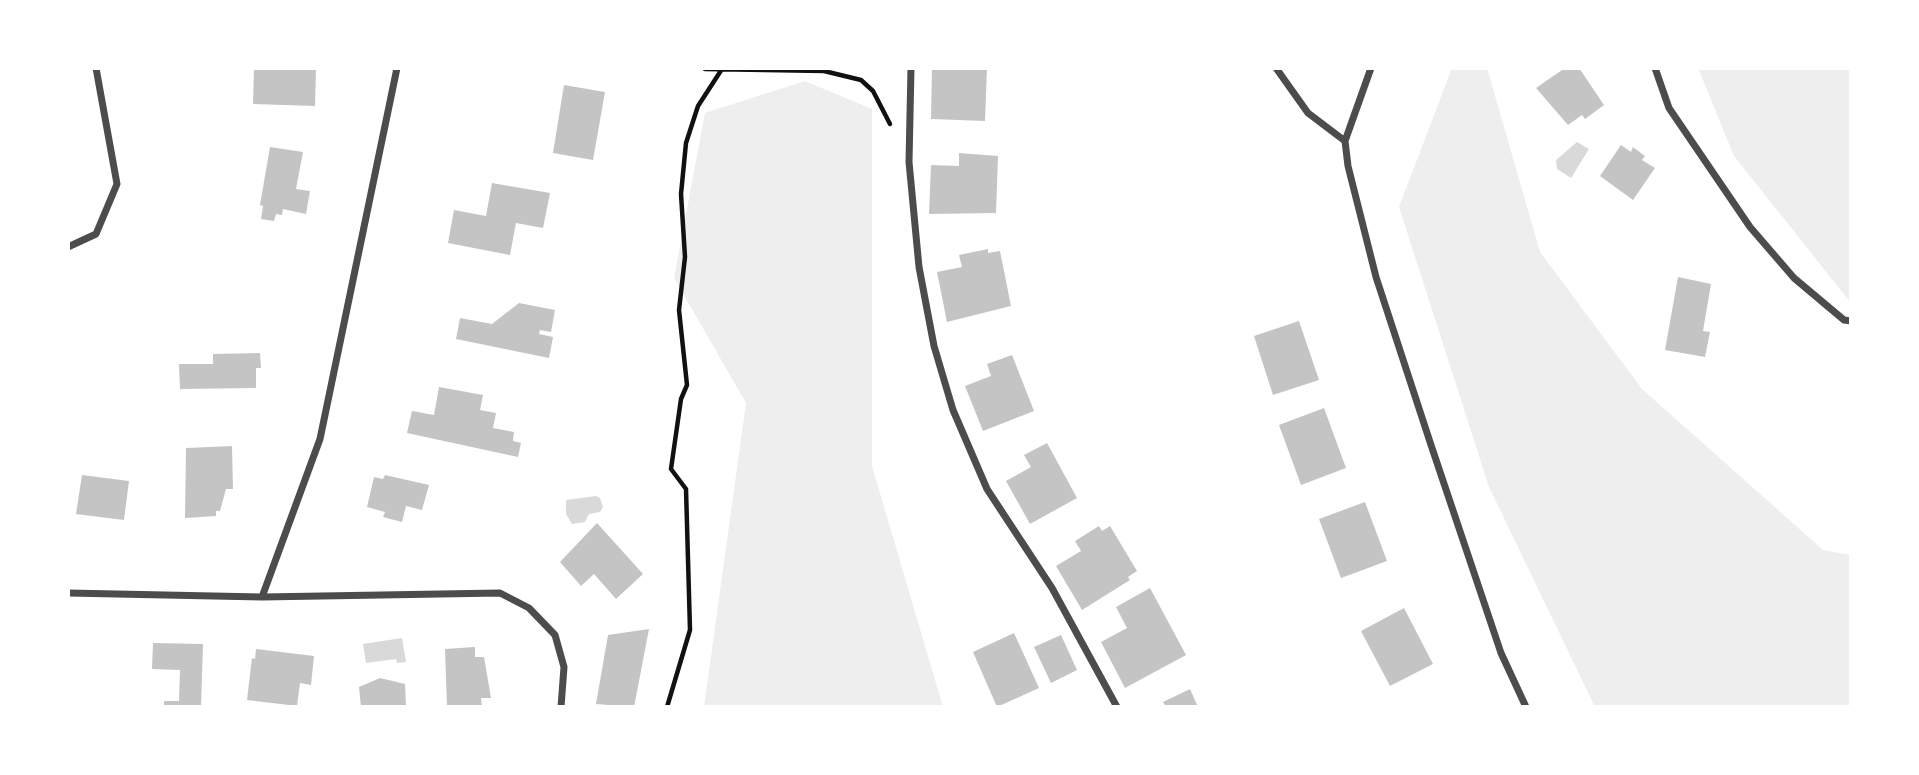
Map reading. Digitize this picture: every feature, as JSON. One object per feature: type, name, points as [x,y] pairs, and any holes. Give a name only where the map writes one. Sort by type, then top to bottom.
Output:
[{"type":"street","points":[[68,247],[96,234],[117,184],[96,68]]},
{"type":"street","points":[[262,597],[320,439],[397,68]]},
{"type":"street","points":[[911,68],[909,162],[919,267],[931,334],[953,410],[987,489],[1052,588],[1117,707]]},
{"type":"street","points":[[1276,68],[1308,113],[1345,141]]},
{"type":"street","points":[[1371,68],[1345,141],[1348,166],[1376,277],[1500,653],[1526,707]]},
{"type":"street","points":[[1655,68],[1669,108],[1750,227],[1794,278],[1844,320],[1851,321]]},
{"type":"street","points":[[68,593],[262,597],[500,593],[529,608],[555,635],[564,667],[561,707]]},
{"type":"path","points":[[705,69],[824,71],[861,80],[873,91],[891,127]]},
{"type":"path","points":[[667,707],[690,630],[686,489],[671,469],[681,399],[687,386],[679,310],[685,257],[682,181],[686,143],[698,106],[722,69]]},
{"type":"shaded area","points":[[1452,68],[1487,68],[1540,252],[1642,389],[1823,550],[1851,555],[1851,707],[1595,707],[1489,487],[1399,207]]},
{"type":"shaded area","points":[[1698,68],[1851,68],[1851,303],[1734,156]]},
{"type":"shaded area","points":[[805,81],[872,109],[872,466],[943,707],[704,707],[746,403],[674,278],[705,113]]},
{"type":"shaded area","points":[[1577,142],[1589,149],[1571,178],[1557,169],[1556,160]]},
{"type":"shaded area","points":[[596,496],[600,498],[603,507],[600,512],[589,514],[585,522],[572,524],[566,514],[566,500]]},
{"type":"shaded area","points":[[402,638],[406,662],[397,663],[396,659],[366,663],[363,644]]},
{"type":"building","points":[[254,68],[316,69],[315,106],[253,104]]},
{"type":"building","points":[[932,68],[987,68],[985,121],[931,119]]},
{"type":"building","points":[[1565,68],[1579,68],[1604,105],[1585,119],[1582,115],[1568,125],[1536,88]]},
{"type":"building","points":[[564,85],[605,92],[593,160],[553,153]]},
{"type":"building","points":[[1621,145],[1631,152],[1633,147],[1645,156],[1642,160],[1655,168],[1633,200],[1600,176]]},
{"type":"building","points":[[270,147],[303,152],[296,189],[310,191],[306,214],[283,209],[282,215],[276,214],[274,221],[261,219],[263,206],[260,205]]},
{"type":"building","points":[[959,153],[998,156],[996,213],[929,214],[931,165],[959,166]]},
{"type":"building","points":[[492,183],[550,193],[543,228],[516,223],[510,255],[448,243],[454,210],[486,216]]},
{"type":"building","points":[[988,249],[988,253],[1000,251],[1011,306],[947,322],[937,272],[962,267],[959,255]]},
{"type":"building","points":[[1678,277],[1711,284],[1703,331],[1710,332],[1705,357],[1665,350]]},
{"type":"building","points":[[519,303],[555,310],[551,332],[540,330],[539,334],[553,337],[549,358],[456,339],[460,318],[492,324]]},
{"type":"building","points":[[1299,321],[1319,380],[1273,395],[1254,336]]},
{"type":"building","points":[[260,353],[261,368],[256,368],[256,388],[180,389],[179,364],[213,364],[213,354]]},
{"type":"building","points":[[1012,355],[1034,411],[983,431],[965,386],[991,376],[987,364]]},
{"type":"building","points":[[439,387],[483,395],[480,410],[496,413],[493,428],[514,432],[513,441],[521,443],[518,457],[407,433],[412,411],[434,415]]},
{"type":"building","points":[[1324,408],[1346,468],[1301,485],[1279,425]]},
{"type":"building","points":[[1047,443],[1077,498],[1030,524],[1006,481],[1031,467],[1024,455]]},
{"type":"building","points":[[232,446],[233,489],[226,489],[220,511],[216,511],[216,516],[185,518],[186,448]]},
{"type":"building","points":[[82,475],[129,481],[124,520],[76,514]]},
{"type":"building","points":[[385,475],[429,485],[422,510],[406,506],[402,522],[383,517],[385,512],[367,507],[374,477],[383,479]]},
{"type":"building","points":[[1365,502],[1387,561],[1341,578],[1319,519]]},
{"type":"building","points":[[597,523],[643,574],[616,599],[594,574],[581,586],[560,562]]},
{"type":"building","points":[[1099,526],[1102,531],[1110,526],[1137,571],[1128,577],[1130,580],[1082,610],[1056,566],[1081,551],[1075,541]]},
{"type":"building","points":[[1150,588],[1186,655],[1125,688],[1101,642],[1127,628],[1116,607]]},
{"type":"building","points":[[1404,608],[1433,664],[1390,686],[1361,631]]},
{"type":"building","points":[[649,629],[634,707],[596,704],[608,635]]},
{"type":"building","points":[[1014,633],[1039,688],[997,707],[973,652]]},
{"type":"building","points":[[1061,635],[1077,670],[1051,683],[1034,647]]},
{"type":"building","points":[[153,643],[203,644],[201,707],[164,707],[164,701],[179,701],[180,670],[152,669]]},
{"type":"building","points":[[475,647],[475,657],[484,657],[491,698],[481,698],[482,707],[447,707],[445,649]]},
{"type":"building","points":[[256,649],[314,656],[311,685],[300,683],[297,706],[247,700],[252,658],[255,659]]},
{"type":"building","points":[[380,678],[405,684],[406,707],[361,707],[359,687]]},
{"type":"building","points":[[1190,689],[1198,707],[1166,707],[1163,702]]}]
